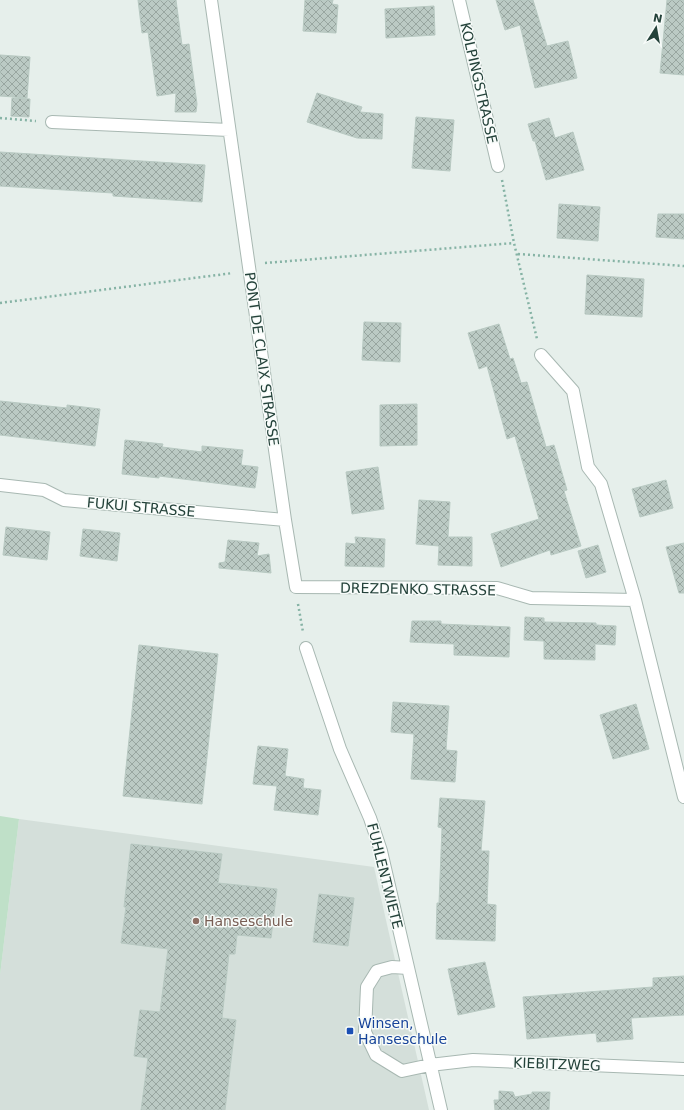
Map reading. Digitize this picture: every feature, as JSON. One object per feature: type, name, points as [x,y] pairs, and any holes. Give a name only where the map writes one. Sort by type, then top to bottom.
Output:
[{"type":"street","name":"PONT DE CLAIX STRASSE","points":[[211,0],[296,588]]},
{"type":"street","name":"KOLPINGSTRASSE","points":[[459,0],[498,166]]},
{"type":"street","points":[[52,122],[229,130]]},
{"type":"street","points":[[541,355],[573,391],[588,467],[601,484],[635,600],[684,797]]},
{"type":"street","name":"FUKUI STRASSE","points":[[0,485],[44,490],[64,500],[285,520]]},
{"type":"street","name":"DREZDENKO STRASSE","points":[[296,588],[498,588],[531,598],[635,600]]},
{"type":"street","name":"FUHLENTWIETE","points":[[306,648],[340,749],[370,818],[381,851],[441,1110]]},
{"type":"street","name":"KIEBITZWEG","points":[[408,968],[392,967],[377,971],[367,987],[365,1032],[376,1055],[402,1071],[430,1065],[472,1060],[684,1069]]},
{"type":"path","points":[[0,118],[52,122]]},
{"type":"path","points":[[498,166],[514,242],[541,355]]},
{"type":"path","points":[[0,303],[232,273],[262,264],[514,242]]},
{"type":"path","points":[[518,254],[684,266]]},
{"type":"path","points":[[296,588],[306,648]]},
{"type":"shaded area","name":"Hanseschule","points":[[19,819],[374,867],[429,1110],[0,1110],[0,975]]},
{"type":"green space","points":[[0,816],[19,819],[0,975]]},
{"type":"building","points":[[138,0],[176,0],[182,45],[189,44],[197,104],[196,112],[175,112],[176,93],[157,96],[148,32],[142,33]]},
{"type":"building","points":[[305,0],[333,0],[332,4],[338,5],[336,33],[303,31]]},
{"type":"building","points":[[496,0],[533,0],[547,46],[568,41],[577,78],[535,88],[520,25],[505,30]]},
{"type":"building","points":[[667,0],[684,0],[684,75],[660,73]]},
{"type":"building","points":[[434,6],[435,35],[386,38],[385,9]]},
{"type":"building","points":[[0,55],[30,57],[27,98],[0,96]]},
{"type":"building","points":[[317,93],[362,107],[360,112],[383,114],[382,139],[357,138],[307,122]]},
{"type":"building","points":[[12,98],[30,99],[29,117],[11,116]]},
{"type":"building","points":[[416,117],[454,120],[450,171],[412,168]]},
{"type":"building","points":[[549,118],[555,138],[573,132],[584,170],[546,180],[535,141],[533,141],[528,124]]},
{"type":"building","points":[[0,152],[205,165],[202,202],[113,196],[113,193],[0,186]]},
{"type":"building","points":[[559,204],[600,207],[598,241],[557,238]]},
{"type":"building","points":[[658,214],[684,214],[684,239],[656,237]]},
{"type":"building","points":[[587,275],[644,279],[642,317],[585,314]]},
{"type":"building","points":[[364,322],[401,323],[400,362],[362,360]]},
{"type":"building","points":[[499,324],[510,359],[513,358],[521,383],[527,382],[546,447],[554,445],[567,490],[564,491],[581,546],[551,555],[550,550],[501,567],[491,534],[539,519],[515,436],[507,439],[487,366],[479,369],[468,333]]},
{"type":"building","points":[[0,401],[67,408],[67,405],[100,409],[95,446],[0,435]]},
{"type":"building","points":[[417,404],[417,445],[380,446],[380,405]]},
{"type":"building","points":[[125,440],[163,444],[162,447],[202,452],[202,446],[243,450],[241,465],[258,467],[255,488],[159,476],[159,478],[122,474]]},
{"type":"building","points":[[378,467],[384,509],[352,514],[346,472]]},
{"type":"building","points":[[666,480],[673,508],[640,517],[632,489]]},
{"type":"building","points":[[419,500],[450,502],[448,537],[472,537],[472,566],[438,565],[439,546],[416,544]]},
{"type":"building","points":[[6,527],[50,532],[47,560],[3,555]]},
{"type":"building","points":[[83,529],[120,533],[117,561],[80,556]]},
{"type":"building","points":[[355,537],[385,539],[384,567],[345,566],[346,543],[356,544]]},
{"type":"building","points":[[228,540],[259,543],[257,556],[269,554],[271,573],[219,568],[219,563],[225,562]]},
{"type":"building","points":[[684,543],[684,593],[679,593],[666,547]]},
{"type":"building","points":[[598,545],[606,572],[586,578],[578,551]]},
{"type":"building","points":[[525,617],[544,618],[544,622],[596,623],[596,625],[616,626],[615,645],[595,644],[595,660],[544,659],[544,641],[524,640]]},
{"type":"building","points":[[412,621],[441,621],[441,624],[510,627],[509,657],[454,655],[454,644],[410,642]]},
{"type":"building","points":[[139,645],[218,654],[202,804],[123,796]]},
{"type":"building","points":[[393,702],[449,706],[446,750],[457,751],[455,782],[411,779],[414,734],[391,732]]},
{"type":"building","points":[[636,704],[649,749],[613,759],[600,715]]},
{"type":"building","points":[[258,746],[288,749],[285,776],[304,779],[303,788],[321,790],[318,815],[274,810],[277,786],[253,784]]},
{"type":"building","points":[[440,798],[485,801],[481,851],[489,851],[487,904],[496,905],[495,941],[436,939],[442,828],[438,827]]},
{"type":"building","points":[[131,844],[222,854],[218,883],[277,889],[271,938],[237,935],[235,954],[229,954],[222,1018],[236,1020],[225,1110],[141,1110],[148,1058],[134,1056],[140,1010],[160,1012],[168,949],[121,943],[126,907],[124,907]]},
{"type":"building","points":[[319,894],[354,898],[348,946],[313,942]]},
{"type":"building","points":[[485,962],[495,1007],[458,1015],[448,969]]},
{"type":"building","points":[[684,976],[684,1015],[631,1018],[633,1039],[597,1042],[596,1033],[527,1039],[523,997],[653,987],[653,978]]},
{"type":"building","points":[[499,1091],[513,1092],[515,1097],[532,1094],[532,1092],[550,1092],[549,1110],[495,1110],[494,1100],[499,1100]]},
{"type":"place","name":"Hanseschule","points":[[196,921]]},
{"type":"place","name":"Winsen, Hanseschule","points":[[350,1031]]}]
